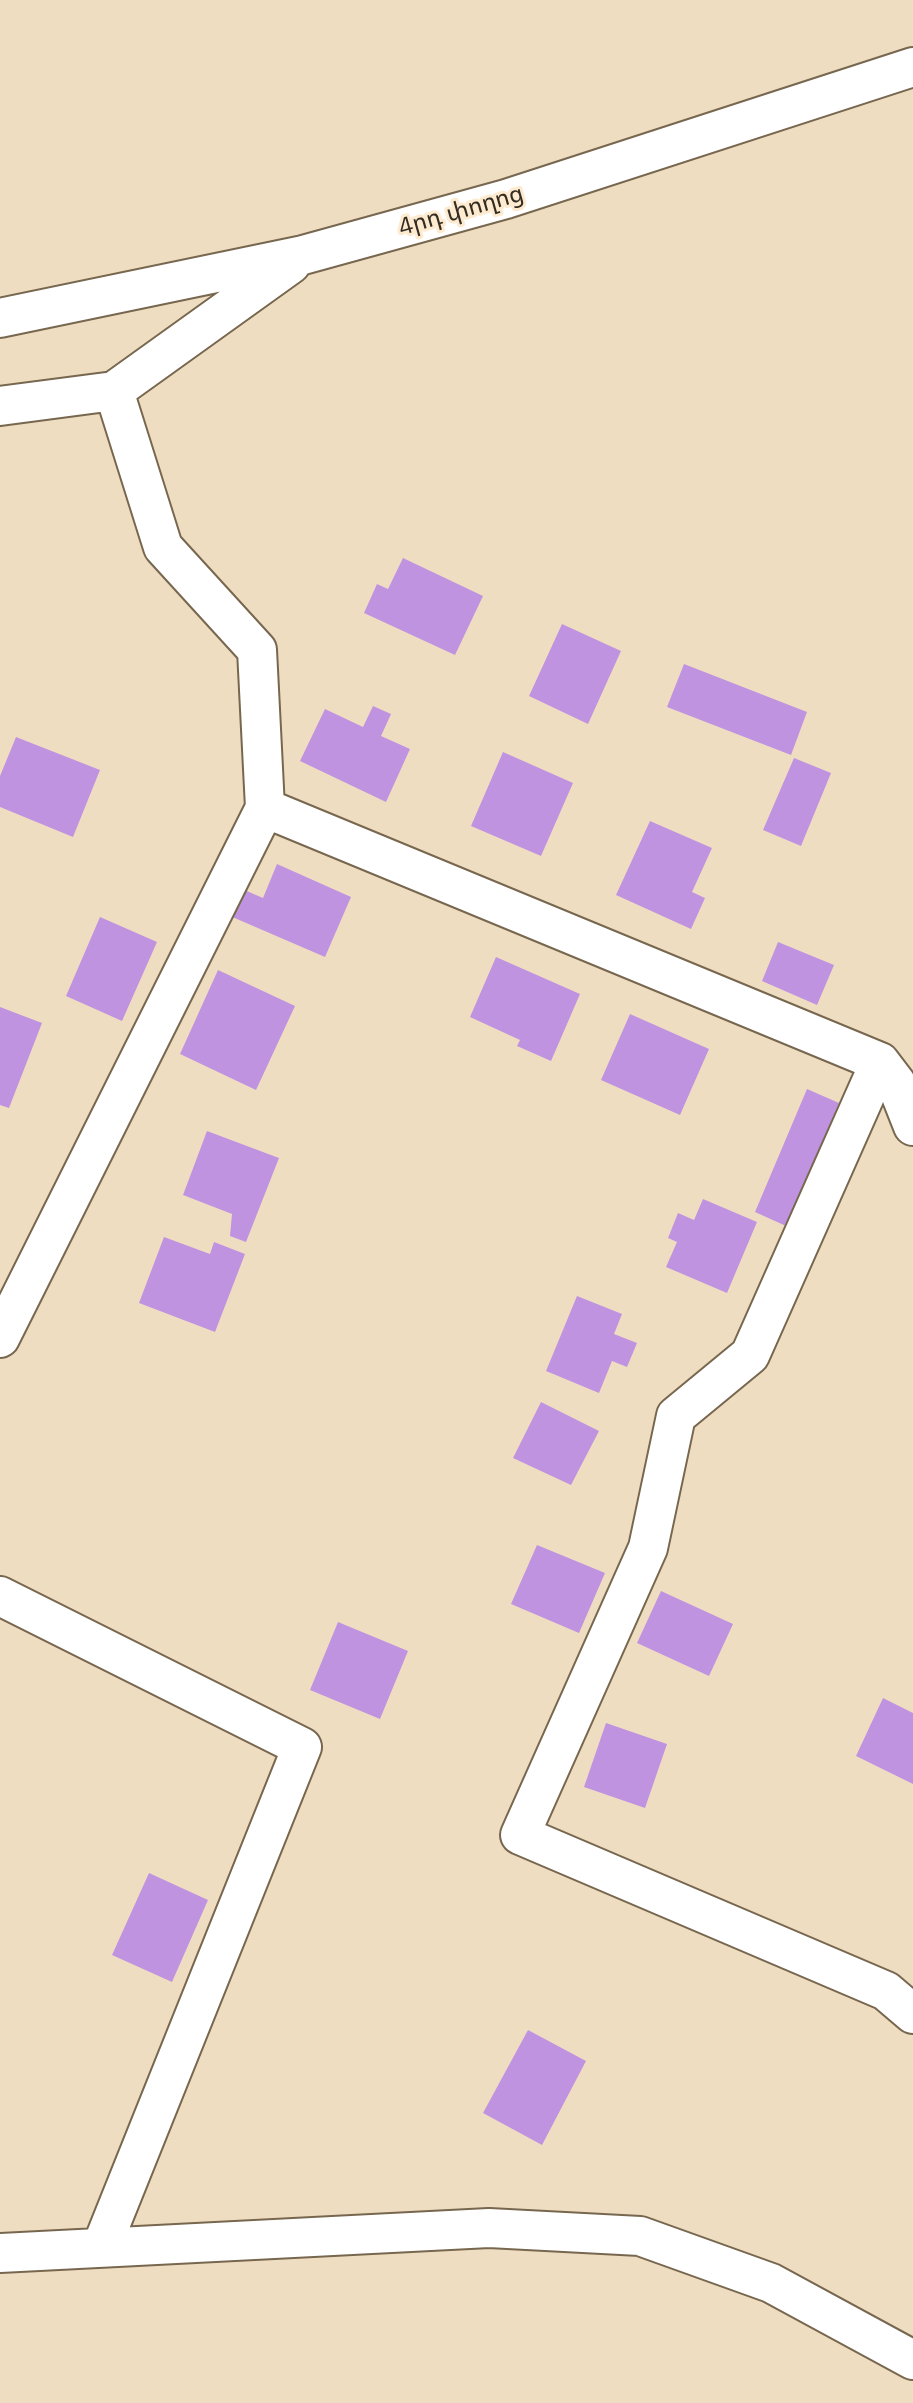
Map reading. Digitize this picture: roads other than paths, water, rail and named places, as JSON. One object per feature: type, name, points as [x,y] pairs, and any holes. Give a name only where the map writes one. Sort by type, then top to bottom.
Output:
[{"type":"street","name":"4րդ փողոց","points":[[0,318],[303,256],[506,199],[913,67]]},
{"type":"street","points":[[0,406],[114,391],[303,256]]},
{"type":"street","points":[[0,1338],[265,808],[257,650],[163,547],[114,391]]},
{"type":"street","points":[[265,808],[880,1062],[896,1083],[913,1126]]},
{"type":"street","points":[[880,1062],[750,1355],[676,1416],[648,1548],[520,1835],[886,1991],[913,2014]]},
{"type":"street","points":[[0,1596],[302,1747],[101,2248]]},
{"type":"street","points":[[0,2253],[489,2228],[640,2236],[771,2283],[913,2360]]}]
